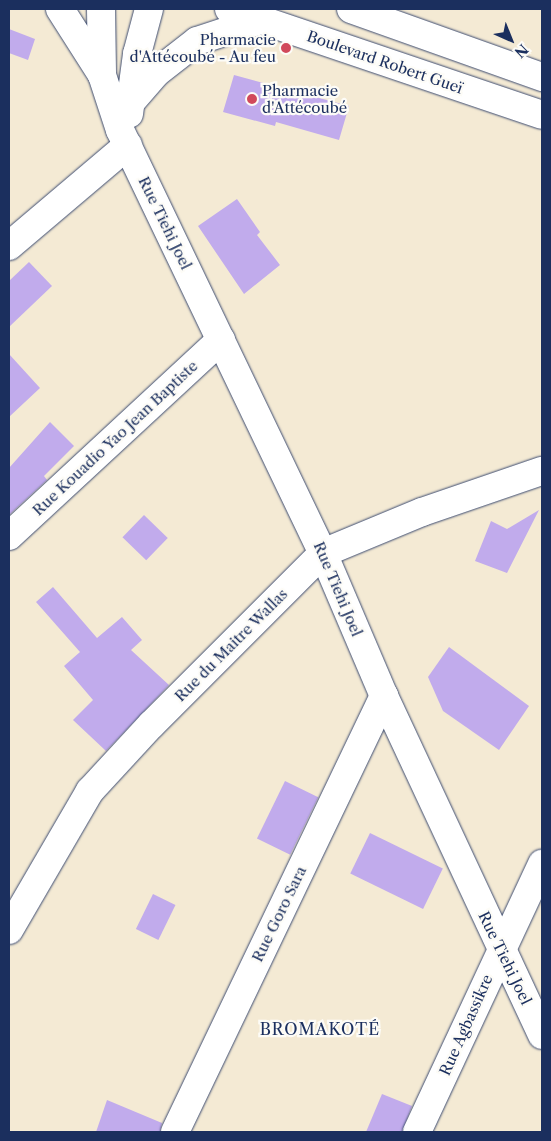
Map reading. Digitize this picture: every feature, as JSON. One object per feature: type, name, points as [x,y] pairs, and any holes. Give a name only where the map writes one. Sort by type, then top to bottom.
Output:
[{"type":"street","points":[[60,9],[102,75]]},
{"type":"street","points":[[101,9],[102,75]]},
{"type":"street","points":[[9,246],[128,145],[130,103],[149,9]]},
{"type":"street","name":"Boulevard Robert Gueï","points":[[229,9],[542,115]]},
{"type":"street","points":[[351,9],[542,77]]},
{"type":"street","points":[[130,103],[156,73],[197,41],[261,20]]},
{"type":"street","name":"Rue Tiehi Joel","points":[[102,75],[114,115],[323,553],[384,696],[500,950],[542,1035]]},
{"type":"street","name":"Rue Kouadio Yao Jean Baptiste","points":[[9,536],[221,340]]},
{"type":"street","name":"Rue du Maitre Wallas","points":[[9,930],[90,791],[151,725],[323,553],[422,512],[542,471]]},
{"type":"street","name":"Rue Goro Sara","points":[[175,1132],[384,696]]},
{"type":"street","name":"Rue Agbassikre","points":[[417,1132],[500,950],[542,864]]},
{"type":"building","points":[[9,29],[35,39],[28,60],[9,53]]},
{"type":"building","points":[[234,75],[349,106],[339,140],[276,122],[275,126],[223,112]]},
{"type":"building","points":[[237,199],[260,232],[257,235],[280,265],[244,294],[198,226]]},
{"type":"building","points":[[29,262],[52,286],[9,327],[9,281]]},
{"type":"building","points":[[9,354],[40,388],[9,417]]},
{"type":"building","points":[[50,422],[74,446],[44,476],[47,480],[9,515],[9,468]]},
{"type":"building","points":[[539,510],[507,573],[475,561],[491,521],[507,529]]},
{"type":"building","points":[[144,515],[168,538],[146,560],[122,537]]},
{"type":"building","points":[[53,587],[97,638],[122,617],[142,640],[131,650],[169,685],[106,751],[73,720],[93,700],[64,666],[80,652],[36,602]]},
{"type":"building","points":[[449,647],[529,706],[499,750],[443,711],[428,677]]},
{"type":"building","points":[[285,781],[318,797],[290,855],[257,839]]},
{"type":"building","points":[[370,833],[443,869],[423,909],[350,873]]},
{"type":"building","points":[[153,894],[175,905],[158,940],[136,929]]},
{"type":"building","points":[[382,1094],[412,1106],[402,1132],[366,1132]]},
{"type":"building","points":[[107,1100],[162,1123],[160,1132],[96,1132]]},
{"type":"place","name":"Pharmacie d'Attécoubé - Au feu","points":[[286,48]]},
{"type":"place","name":"Pharmacie d'Attécoubé","points":[[252,99]]},
{"type":"district","name":"BROMAKOTÉ","points":[[320,1029]]}]
